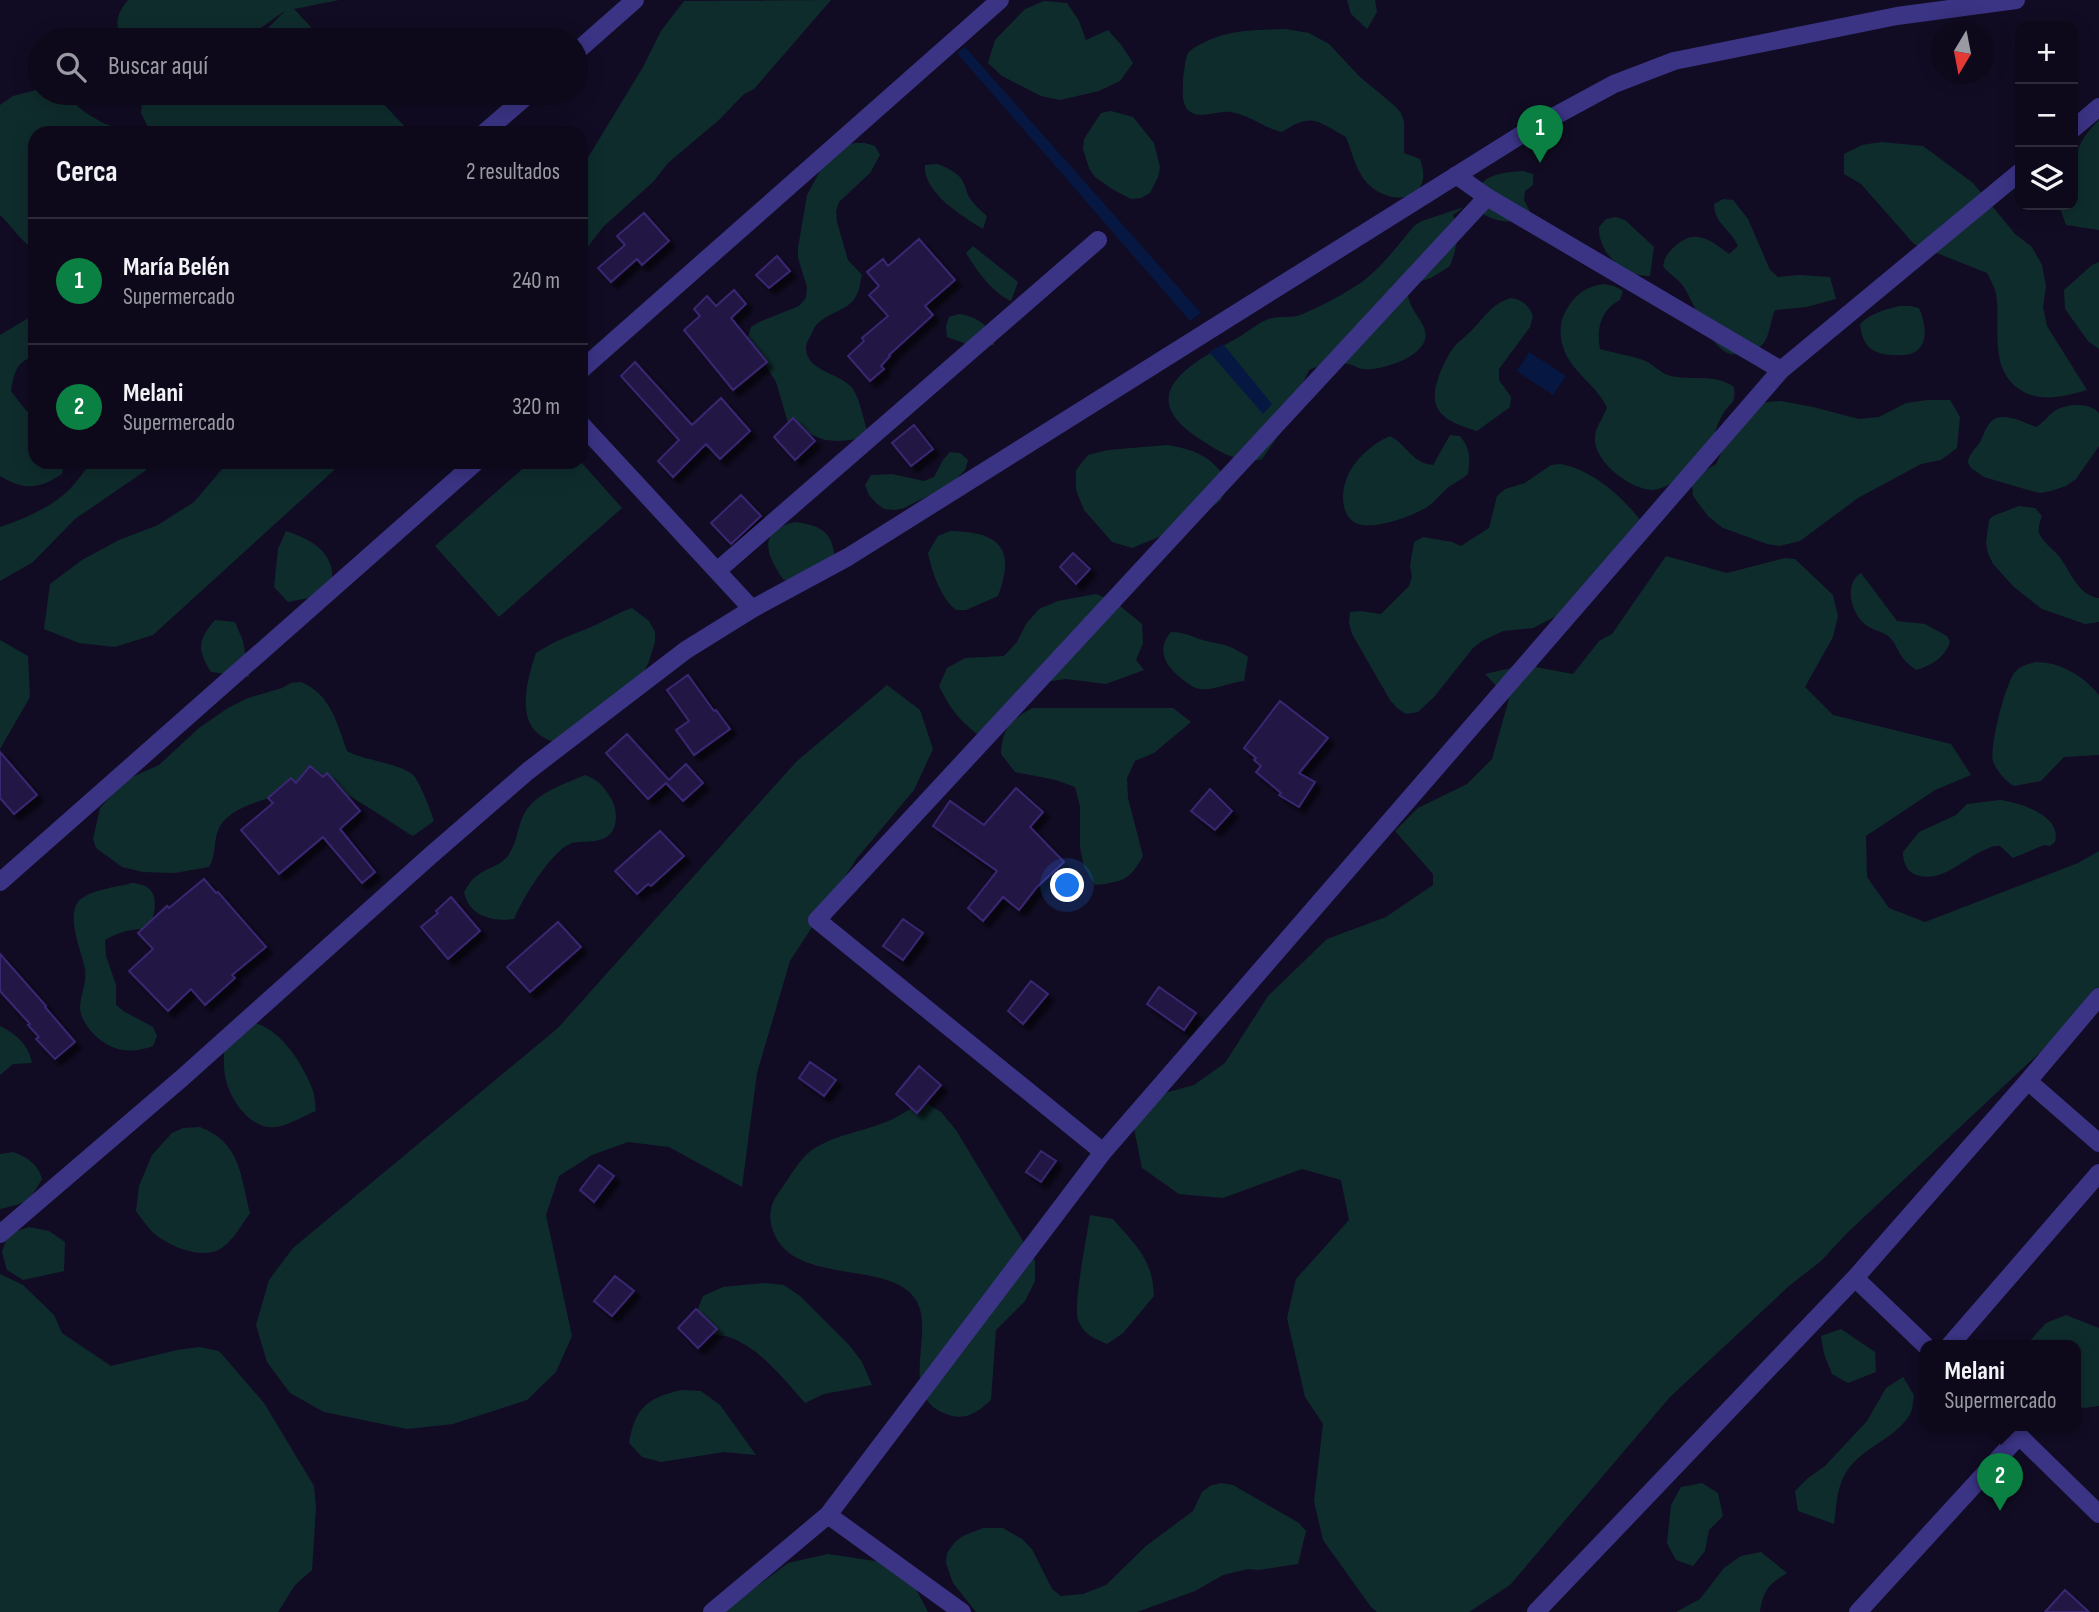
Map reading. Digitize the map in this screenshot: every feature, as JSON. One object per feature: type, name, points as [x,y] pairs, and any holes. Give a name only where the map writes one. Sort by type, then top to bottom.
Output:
[{"type":"street","points":[[588,41],[635,0]]},
{"type":"street","points":[[588,364],[1000,0]]},
{"type":"street","points":[[0,1234],[182,1078],[528,771],[686,650],[752,609],[848,557],[1456,175],[1569,107],[1614,84],[1674,61],[1897,16],[2016,0]]},
{"type":"street","points":[[492,126],[516,105]]},
{"type":"street","points":[[2078,125],[2099,107]]},
{"type":"street","points":[[1456,175],[1487,197],[1782,370]]},
{"type":"street","points":[[712,1612],[828,1515],[1103,1152],[1782,370],[2015,176]]},
{"type":"street","points":[[1103,1152],[817,920],[1487,197]]},
{"type":"street","points":[[717,571],[1098,240]]},
{"type":"street","points":[[588,432],[752,609]]},
{"type":"street","points":[[0,882],[468,469]]},
{"type":"street","points":[[1536,1612],[1855,1278],[2099,997]]},
{"type":"street","points":[[2028,1081],[2099,1143]]},
{"type":"street","points":[[1954,1340],[2099,1172]]},
{"type":"street","points":[[1855,1278],[1920,1340]]},
{"type":"street","points":[[1858,1612],[2013,1431],[2099,1514]]},
{"type":"street","points":[[828,1515],[962,1612]]},
{"type":"green space","points":[[128,0],[339,0],[294,9],[312,28],[268,28],[286,10],[261,28],[118,28],[121,10]]},
{"type":"green space","points":[[831,0],[754,89],[744,94],[720,119],[668,163],[654,181],[603,227],[588,247],[588,157],[643,67],[661,31],[684,1]]},
{"type":"green space","points":[[1347,0],[1375,0],[1377,12],[1367,29],[1351,14]]},
{"type":"green space","points":[[1044,1],[1067,3],[1079,21],[1086,40],[1108,30],[1133,63],[1120,81],[1099,91],[1060,100],[1041,96],[1002,76],[988,63],[995,40],[1025,9]]},
{"type":"green space","points":[[1285,29],[1309,33],[1329,44],[1360,77],[1401,113],[1404,122],[1404,153],[1420,159],[1423,172],[1422,183],[1417,191],[1400,198],[1378,191],[1367,183],[1360,173],[1346,137],[1321,123],[1301,122],[1282,132],[1238,114],[1226,112],[1198,115],[1186,108],[1183,80],[1186,59],[1191,50],[1221,35]]},
{"type":"green space","points":[[28,92],[28,105],[76,105],[112,126],[28,126],[28,245],[0,215],[0,105],[13,96]]},
{"type":"green space","points":[[142,105],[384,105],[404,126],[148,126],[141,113]]},
{"type":"green space","points":[[1111,111],[1133,117],[1154,143],[1160,167],[1158,177],[1150,193],[1141,198],[1131,199],[1112,189],[1095,177],[1089,168],[1083,149],[1084,139],[1101,113]]},
{"type":"green space","points":[[2099,120],[2099,230],[2066,225],[2060,210],[2078,210],[2078,149]]},
{"type":"green space","points":[[1881,142],[1923,146],[1973,183],[2015,234],[2032,247],[2042,265],[2046,286],[2043,307],[2047,326],[2087,390],[2059,397],[2041,397],[2023,392],[2007,377],[1999,355],[1996,293],[1987,273],[1914,244],[1861,184],[1844,174],[1844,154],[1862,145]]},
{"type":"green space","points":[[854,143],[875,146],[880,155],[870,173],[839,202],[836,211],[848,260],[862,275],[859,288],[852,302],[816,326],[806,348],[812,362],[853,389],[859,404],[867,430],[860,439],[838,441],[825,440],[796,429],[788,423],[776,382],[748,337],[751,327],[799,306],[806,298],[807,287],[798,258],[798,248],[807,195],[822,167],[843,146]]},
{"type":"green space","points":[[937,164],[960,177],[970,198],[987,216],[983,229],[945,203],[930,185],[925,165]]},
{"type":"green space","points":[[1523,171],[1533,174],[1533,185],[1525,191],[1524,200],[1534,219],[1497,220],[1477,209],[1478,191],[1485,180]]},
{"type":"green space","points":[[1723,199],[1733,200],[1748,219],[1770,270],[1778,277],[1830,277],[1836,299],[1806,307],[1775,310],[1767,338],[1762,345],[1737,354],[1724,351],[1710,336],[1683,286],[1663,266],[1672,249],[1689,238],[1709,240],[1729,254],[1738,246],[1715,211],[1714,204]]},
{"type":"green space","points":[[1464,207],[1453,215],[1457,234],[1450,266],[1431,278],[1412,284],[1408,292],[1413,309],[1425,330],[1422,345],[1415,353],[1397,363],[1375,369],[1336,364],[1309,370],[1280,433],[1262,459],[1246,460],[1224,453],[1182,425],[1171,410],[1169,396],[1174,383],[1199,360],[1266,320],[1303,314],[1346,292],[1374,271],[1414,226]]},
{"type":"green space","points":[[1616,217],[1625,220],[1654,247],[1650,276],[1622,268],[1614,262],[1603,246],[1599,227],[1606,219]]},
{"type":"green space","points":[[973,246],[1018,282],[1011,301],[991,287],[975,267],[966,253]]},
{"type":"green space","points":[[2099,262],[2099,349],[2088,341],[2065,309],[2064,290]]},
{"type":"green space","points":[[1604,284],[1623,291],[1620,300],[1608,309],[1601,321],[1600,349],[1643,360],[1671,376],[1719,380],[1734,387],[1733,400],[1721,418],[1705,453],[1679,478],[1669,485],[1653,490],[1624,480],[1600,455],[1595,436],[1607,407],[1568,358],[1561,338],[1564,315],[1575,298],[1593,286]]},
{"type":"green space","points":[[1511,298],[1525,304],[1533,316],[1530,327],[1499,369],[1499,380],[1511,397],[1510,407],[1477,431],[1454,423],[1440,412],[1435,400],[1436,384],[1446,359],[1492,308]]},
{"type":"green space","points":[[1899,306],[1919,308],[1924,325],[1924,341],[1915,352],[1908,354],[1876,352],[1867,345],[1860,324],[1873,315]]},
{"type":"green space","points":[[959,314],[974,318],[987,327],[994,335],[994,345],[975,347],[947,337],[949,317]]},
{"type":"green space","points":[[28,318],[28,359],[15,374],[11,391],[28,412],[28,469],[63,469],[62,474],[39,485],[25,486],[0,476],[0,335]]},
{"type":"green space","points":[[1950,400],[1960,417],[1957,448],[1941,460],[1921,464],[1858,498],[1800,541],[1779,546],[1767,544],[1723,528],[1708,516],[1693,496],[1692,485],[1696,476],[1716,464],[1735,425],[1759,403],[1781,401],[1859,419],[1879,417],[1906,403]]},
{"type":"green space","points":[[2073,405],[2090,407],[2099,413],[2099,446],[2076,479],[2066,486],[2040,493],[1984,477],[1968,463],[1988,426],[1999,417],[2011,418],[2036,427],[2055,411]]},
{"type":"green space","points":[[1450,435],[1460,436],[1466,445],[1468,474],[1447,488],[1430,505],[1406,517],[1375,525],[1358,524],[1347,515],[1343,493],[1347,478],[1358,460],[1373,446],[1390,436],[1420,461],[1433,465]]},
{"type":"green space","points":[[1167,445],[1203,456],[1217,467],[1230,484],[1220,501],[1188,525],[1132,548],[1112,542],[1084,510],[1076,490],[1076,470],[1088,455],[1108,450]]},
{"type":"green space","points":[[950,452],[960,453],[968,460],[965,470],[952,484],[895,510],[884,509],[869,495],[865,485],[871,475],[892,474],[924,481],[934,477]]},
{"type":"green space","points":[[1561,464],[1584,472],[1605,485],[1625,502],[1641,521],[1576,606],[1533,628],[1503,631],[1482,641],[1473,648],[1434,697],[1418,712],[1406,714],[1390,700],[1352,634],[1350,612],[1381,614],[1409,586],[1414,542],[1423,537],[1461,546],[1489,528],[1497,496],[1505,489],[1525,483],[1551,465]]},
{"type":"green space","points":[[86,469],[147,469],[75,519],[33,562],[0,581],[0,527],[46,507],[70,489]]},
{"type":"green space","points":[[222,469],[335,469],[153,635],[115,647],[79,643],[44,629],[50,584],[82,560],[119,540],[158,525],[194,502]]},
{"type":"green space","points":[[522,469],[587,469],[622,508],[499,617],[435,546]]},
{"type":"green space","points":[[2019,506],[2035,508],[2042,516],[2039,529],[2041,536],[2081,588],[2099,598],[2099,622],[2085,624],[2042,609],[2014,587],[1993,564],[1986,543],[1989,520]]},
{"type":"green space","points":[[794,522],[824,531],[831,542],[835,560],[792,582],[783,579],[777,570],[768,545],[774,532]]},
{"type":"green space","points":[[286,531],[308,540],[326,556],[332,571],[329,594],[288,602],[274,587],[278,549]]},
{"type":"green space","points":[[950,531],[981,535],[1000,546],[1005,566],[998,596],[966,610],[956,610],[946,599],[928,553],[938,536]]},
{"type":"green space","points":[[1666,556],[1727,573],[1785,558],[1795,559],[1833,595],[1838,616],[1833,637],[1805,687],[1833,715],[1951,744],[1971,775],[1935,790],[1866,836],[1867,877],[1889,908],[1925,922],[2078,863],[2099,851],[2099,1002],[2069,1025],[1847,1233],[1821,1261],[1789,1286],[1670,1397],[1510,1585],[1469,1612],[1377,1612],[1323,1540],[1314,1501],[1323,1424],[1305,1397],[1287,1318],[1296,1279],[1349,1220],[1341,1180],[1302,1169],[1223,1198],[1179,1194],[1142,1168],[1134,1128],[1157,1095],[1194,1085],[1225,1063],[1268,996],[1327,939],[1386,917],[1433,885],[1433,874],[1395,831],[1418,808],[1467,784],[1492,759],[1509,699],[1485,674],[1525,665],[1573,674],[1599,641],[1612,634]]},
{"type":"green space","points":[[1861,573],[1897,621],[1925,624],[1947,636],[1950,642],[1941,656],[1916,670],[1904,660],[1890,638],[1861,621],[1853,607],[1851,592],[1855,578]]},
{"type":"green space","points":[[1096,594],[1114,601],[1142,624],[1143,643],[1136,660],[1144,670],[1106,684],[1066,679],[1045,682],[996,723],[977,734],[960,718],[939,686],[947,668],[965,658],[1004,656],[1039,609],[1058,601]]},
{"type":"green space","points":[[632,608],[649,621],[655,632],[655,642],[648,664],[632,693],[561,743],[545,738],[535,730],[526,707],[528,680],[536,653]]},
{"type":"green space","points":[[215,620],[235,622],[243,641],[249,677],[211,672],[203,657],[201,645]]},
{"type":"green space","points":[[1171,632],[1224,645],[1248,657],[1244,681],[1216,688],[1191,686],[1174,672],[1165,660],[1164,646]]},
{"type":"green space","points":[[0,640],[28,656],[30,697],[0,749]]},
{"type":"green space","points":[[2036,662],[2054,664],[2071,671],[2099,695],[2099,755],[2064,757],[2041,781],[2014,786],[1996,768],[1993,761],[1996,729],[2012,677],[2021,667]]},
{"type":"green space","points":[[301,682],[319,694],[332,711],[347,751],[401,768],[414,776],[434,821],[413,836],[337,790],[313,788],[260,801],[229,816],[218,831],[209,867],[175,873],[143,872],[122,867],[96,848],[93,839],[100,808],[121,785],[159,765],[199,728],[228,708],[248,698]]},
{"type":"green space","points":[[887,685],[920,710],[933,749],[914,790],[857,858],[790,961],[757,1073],[742,1187],[669,1147],[628,1142],[592,1155],[559,1176],[546,1215],[572,1336],[556,1372],[527,1400],[453,1424],[407,1429],[324,1412],[290,1393],[267,1362],[256,1325],[269,1280],[293,1248],[558,1028],[796,762]]},
{"type":"green space","points":[[1032,708],[1173,708],[1191,722],[1154,753],[1135,761],[1127,778],[1128,798],[1143,856],[1125,878],[1095,885],[1084,867],[1080,847],[1080,806],[1075,787],[1056,780],[1015,772],[1001,754],[1003,737],[1009,726]]},
{"type":"green space","points":[[585,775],[601,784],[612,800],[616,818],[610,834],[599,840],[572,843],[563,848],[535,881],[514,919],[490,918],[476,912],[464,892],[476,877],[506,858],[527,810],[540,796]]},
{"type":"green space","points":[[2000,800],[2028,807],[2046,818],[2052,824],[2055,842],[2013,858],[2000,846],[1993,846],[1936,876],[1916,875],[1907,869],[1903,852],[1919,832],[1956,815],[1967,804]]},
{"type":"green space","points":[[132,883],[150,889],[153,895],[155,902],[149,935],[135,929],[105,940],[106,956],[116,985],[116,1005],[153,1027],[157,1036],[153,1046],[125,1050],[101,1040],[83,1019],[80,1006],[85,969],[74,917],[75,909],[82,898]]},
{"type":"green space","points":[[255,1023],[274,1033],[297,1059],[313,1091],[316,1111],[285,1125],[266,1127],[249,1118],[236,1103],[225,1076],[225,1038]]},
{"type":"green space","points":[[0,1026],[21,1041],[32,1063],[13,1064],[0,1075]]},
{"type":"green space","points":[[923,1101],[941,1112],[956,1130],[1035,1261],[1035,1281],[1025,1301],[996,1330],[991,1400],[977,1411],[961,1417],[934,1408],[925,1398],[920,1371],[921,1313],[912,1295],[896,1283],[804,1261],[785,1250],[773,1231],[771,1221],[776,1197],[798,1164],[812,1150],[838,1137],[891,1120]]},
{"type":"green space","points":[[200,1127],[214,1134],[231,1151],[241,1173],[250,1213],[227,1244],[207,1253],[181,1248],[157,1236],[136,1211],[139,1186],[152,1155],[172,1133],[183,1128]]},
{"type":"green space","points":[[13,1152],[31,1162],[42,1179],[26,1201],[0,1209],[0,1154]]},
{"type":"green space","points":[[1090,1215],[1113,1219],[1141,1253],[1153,1283],[1154,1296],[1123,1333],[1107,1344],[1086,1332],[1078,1320],[1079,1285]]},
{"type":"green space","points":[[29,1227],[49,1231],[65,1242],[64,1271],[23,1280],[7,1270],[2,1252],[8,1234]]},
{"type":"green space","points":[[0,1274],[23,1285],[54,1315],[62,1333],[111,1366],[177,1350],[199,1347],[219,1351],[264,1403],[314,1486],[316,1508],[312,1570],[295,1585],[278,1612],[0,1612]]},
{"type":"green space","points":[[765,1283],[784,1285],[800,1296],[850,1346],[862,1362],[872,1385],[824,1394],[805,1403],[761,1356],[729,1337],[707,1334],[695,1316],[703,1296],[723,1287]]},
{"type":"green space","points":[[2066,1315],[2099,1328],[2099,1406],[2081,1407],[2081,1340],[2031,1340],[2046,1323]]},
{"type":"green space","points":[[1841,1329],[1875,1352],[1876,1372],[1848,1383],[1832,1374],[1824,1354],[1821,1336]]},
{"type":"green space","points":[[1903,1377],[1914,1395],[1910,1414],[1902,1425],[1862,1455],[1845,1473],[1834,1524],[1798,1511],[1795,1491],[1825,1466],[1867,1421],[1886,1388]]},
{"type":"green space","points":[[681,1390],[701,1391],[720,1405],[756,1455],[724,1452],[661,1462],[642,1457],[629,1443],[639,1413],[651,1401]]},
{"type":"green space","points":[[1221,1483],[1233,1485],[1299,1523],[1306,1531],[1298,1564],[1248,1569],[1223,1575],[1195,1591],[1137,1612],[976,1612],[953,1583],[946,1563],[947,1553],[963,1536],[983,1528],[1003,1528],[1022,1539],[1032,1549],[1052,1589],[1061,1596],[1083,1594],[1106,1585],[1146,1546],[1193,1511],[1202,1492]]},
{"type":"green space","points":[[1702,1483],[1718,1493],[1723,1516],[1709,1530],[1705,1551],[1693,1566],[1676,1560],[1667,1543],[1671,1505],[1681,1487]]},
{"type":"green space","points":[[1761,1552],[1787,1573],[1768,1588],[1760,1612],[1676,1612],[1700,1599],[1724,1568],[1741,1556]]},
{"type":"green space","points":[[828,1554],[889,1563],[906,1570],[928,1612],[714,1612],[739,1600],[788,1563]]},
{"type":"water","points":[[965,47],[1201,313],[1190,321],[957,53]]},
{"type":"water","points":[[1223,344],[1272,404],[1263,414],[1209,352]]},
{"type":"water","points":[[1529,352],[1566,376],[1553,395],[1517,371]]},
{"type":"building","points":[[644,213],[669,241],[642,265],[637,259],[611,282],[598,268],[625,245],[617,236]]},
{"type":"building","points":[[919,239],[955,280],[925,306],[933,315],[889,355],[881,366],[884,369],[870,381],[848,356],[864,341],[862,338],[888,316],[869,295],[879,286],[867,272],[883,259],[888,266]]},
{"type":"building","points":[[777,256],[790,271],[769,288],[756,275]]},
{"type":"building","points":[[734,290],[746,304],[731,318],[767,362],[733,390],[684,330],[700,316],[694,309],[707,296],[716,306]]},
{"type":"building","points":[[635,362],[692,425],[721,398],[750,431],[720,459],[706,444],[673,477],[658,461],[679,440],[621,376]]},
{"type":"building","points":[[793,418],[815,441],[795,460],[774,437]]},
{"type":"building","points":[[914,425],[933,449],[911,466],[892,443]]},
{"type":"building","points":[[741,495],[761,516],[731,544],[711,523]]},
{"type":"building","points":[[1073,553],[1090,569],[1076,584],[1060,567]]},
{"type":"building","points":[[688,675],[730,729],[694,755],[676,730],[689,721],[667,690]]},
{"type":"building","points":[[1280,701],[1328,738],[1299,773],[1315,782],[1299,807],[1279,795],[1281,793],[1256,772],[1261,766],[1244,748]]},
{"type":"building","points":[[627,734],[669,780],[686,764],[703,783],[683,801],[666,783],[648,799],[606,753]]},
{"type":"building","points":[[0,752],[37,795],[14,814],[0,798]]},
{"type":"building","points":[[310,766],[323,777],[327,773],[360,811],[340,829],[375,872],[362,883],[323,837],[279,874],[241,830],[273,803],[268,798],[291,778],[296,783]]},
{"type":"building","points":[[1016,788],[1043,812],[1030,827],[1064,862],[1037,887],[1019,910],[1003,897],[983,921],[968,908],[997,871],[933,826],[950,801],[984,825]]},
{"type":"building","points":[[1210,789],[1232,811],[1215,830],[1191,811]]},
{"type":"building","points":[[660,831],[684,856],[651,886],[648,884],[637,894],[615,871]]},
{"type":"building","points":[[204,879],[266,947],[232,975],[235,978],[205,1005],[191,989],[168,1011],[129,971],[153,949],[138,933],[167,906],[169,908]]},
{"type":"building","points":[[451,897],[480,931],[448,959],[421,927],[438,913],[436,911]]},
{"type":"building","points":[[903,919],[923,933],[903,960],[883,946]]},
{"type":"building","points":[[558,922],[581,947],[530,992],[507,967]]},
{"type":"building","points":[[0,954],[75,1042],[55,1059],[36,1039],[39,1037],[28,1025],[30,1024],[0,991]]},
{"type":"building","points":[[1031,981],[1048,994],[1023,1024],[1008,1011]]},
{"type":"building","points":[[1159,987],[1196,1013],[1184,1030],[1147,1004]]},
{"type":"building","points":[[810,1062],[836,1080],[824,1096],[799,1078]]},
{"type":"building","points":[[919,1066],[941,1085],[917,1113],[896,1094]]},
{"type":"building","points":[[1041,1151],[1056,1161],[1041,1182],[1026,1172]]},
{"type":"building","points":[[599,1165],[614,1176],[594,1202],[580,1190]]},
{"type":"building","points":[[615,1276],[634,1291],[612,1316],[594,1301]]},
{"type":"building","points":[[696,1309],[717,1329],[698,1348],[678,1328]]},
{"type":"building","points":[[2065,1590],[2089,1612],[2045,1612]]},
{"type":"place","name":"María Belén","points":[[1540,163]]},
{"type":"place","name":"Melani","points":[[2000,1511]]}]
